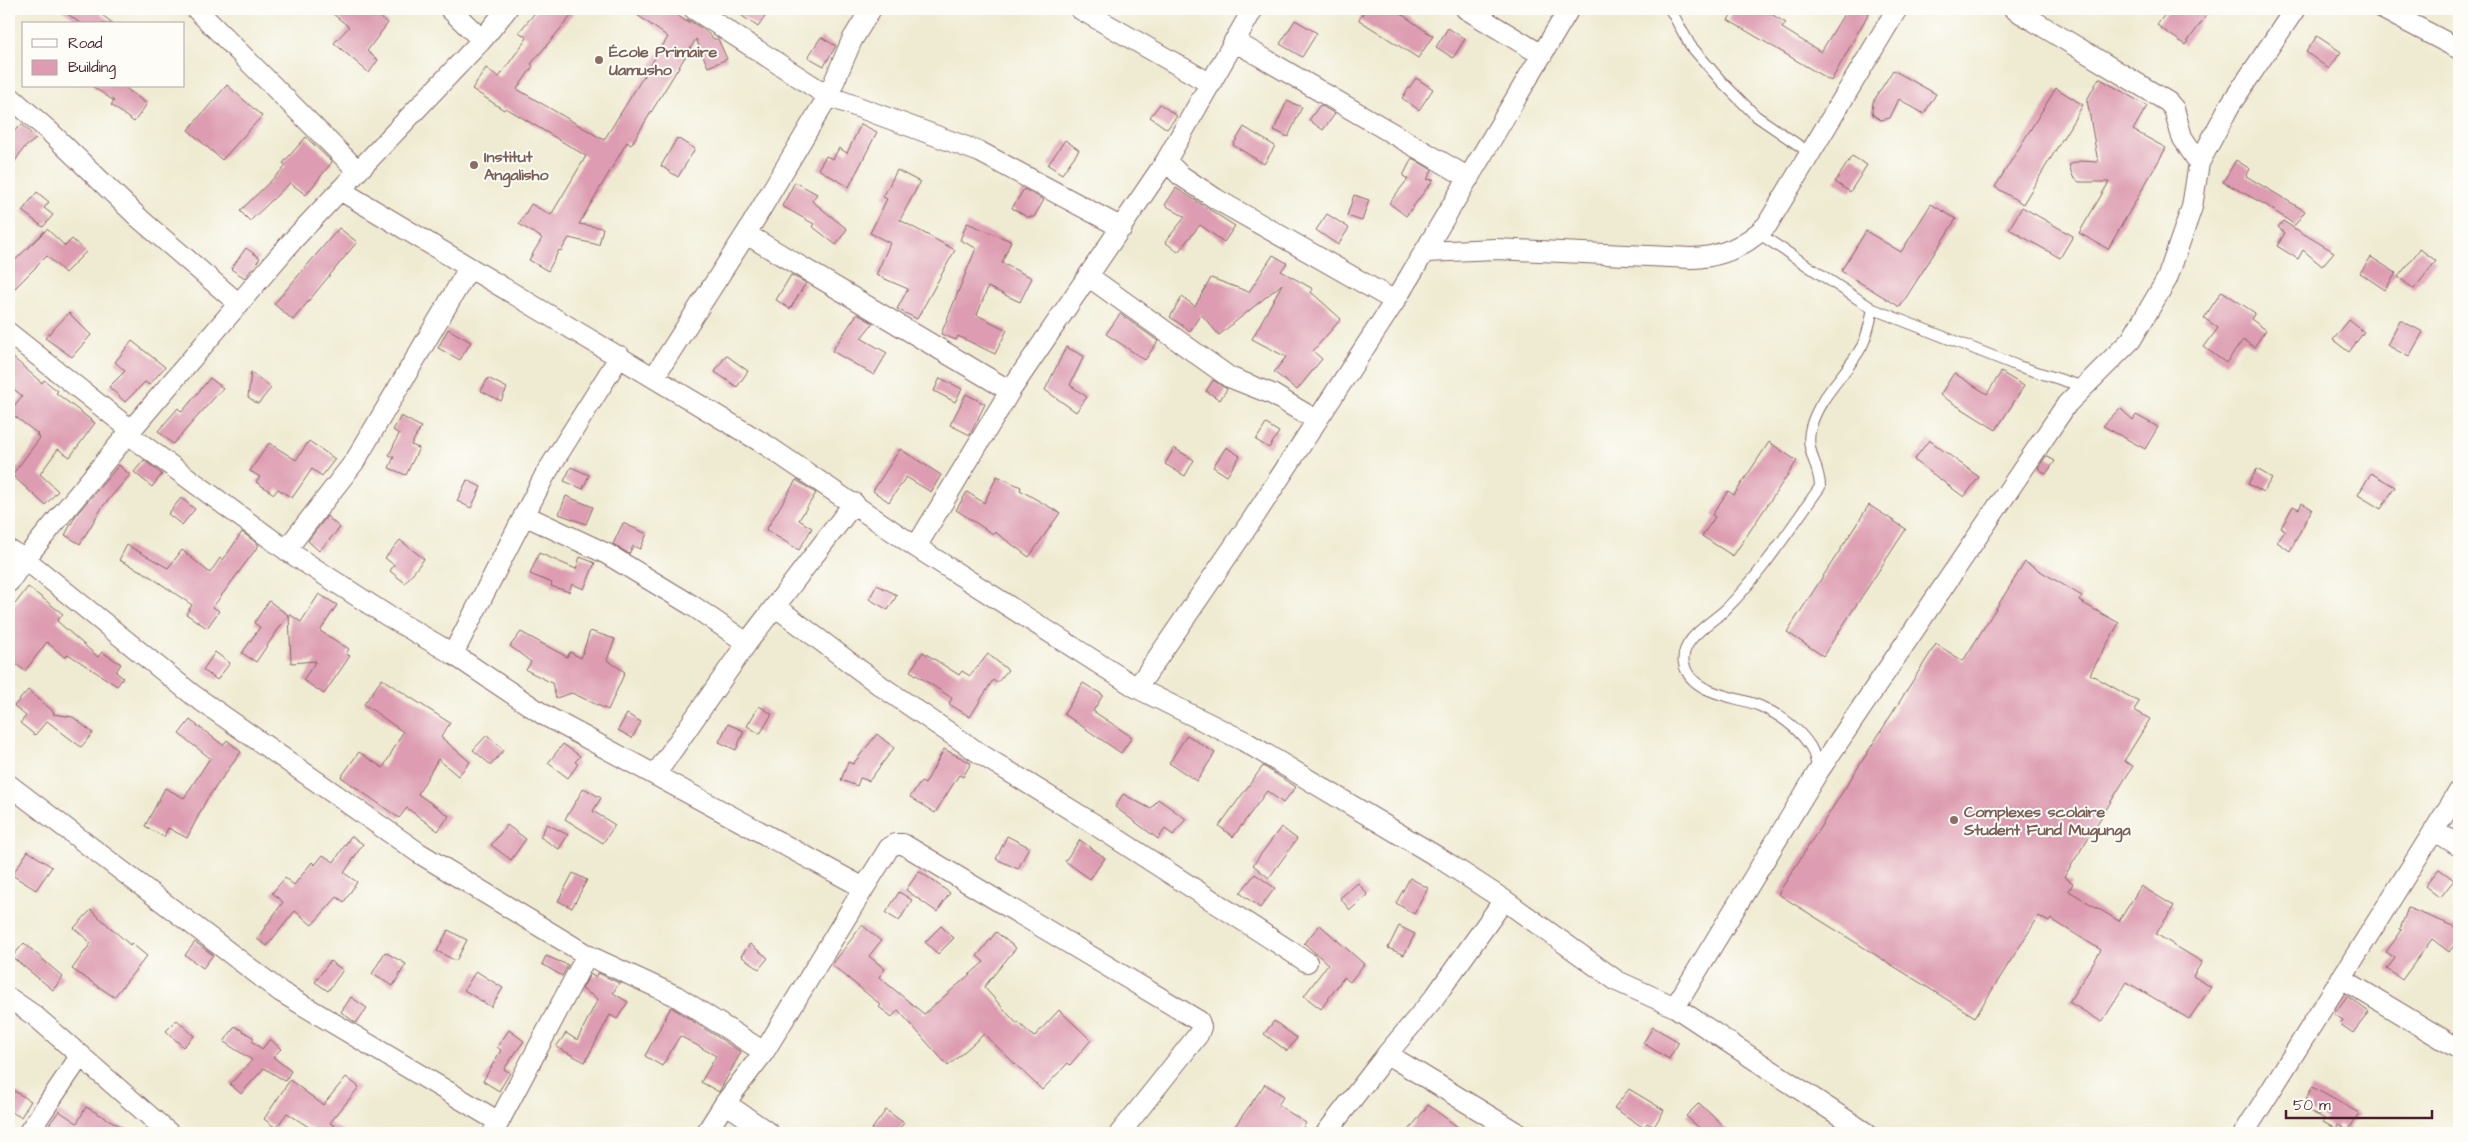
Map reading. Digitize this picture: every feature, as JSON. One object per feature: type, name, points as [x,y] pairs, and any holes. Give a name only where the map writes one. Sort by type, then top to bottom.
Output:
[{"type":"street","points":[[196,9],[358,172]]},
{"type":"street","points":[[450,9],[482,40]]},
{"type":"street","points":[[9,582],[17,554],[130,432],[293,240],[482,40],[507,9]]},
{"type":"street","points":[[694,9],[828,96],[980,152],[1122,228]]},
{"type":"street","points":[[654,377],[746,234],[828,96],[852,40],[871,9]]},
{"type":"street","points":[[1080,9],[1211,84]]},
{"type":"street","points":[[916,546],[1010,391],[1166,161],[1253,9]]},
{"type":"street","points":[[1466,9],[1542,54]]},
{"type":"street","points":[[1136,688],[1254,517],[1395,301],[1426,252],[1569,9]]},
{"type":"street","points":[[1426,252],[1496,249],[1712,258],[1731,251],[1758,234],[1767,225],[1897,9]]},
{"type":"street","points":[[2014,9],[2168,102],[2174,110],[2182,137],[2199,163]]},
{"type":"street","points":[[1676,1007],[1818,772],[2067,404],[2131,340],[2167,279],[2192,207],[2199,163],[2230,105],[2295,9]]},
{"type":"street","points":[[2383,9],[2459,49]]},
{"type":"street","points":[[1234,41],[1469,178]]},
{"type":"street","points":[[9,96],[49,130],[140,219],[240,304]]},
{"type":"street","points":[[1166,161],[1180,175],[1216,199],[1395,301]]},
{"type":"street","points":[[340,190],[766,445],[916,546],[1136,688],[1244,741],[1442,859],[1504,900],[1617,981],[1676,1007],[1866,1133]]},
{"type":"street","points":[[746,234],[1010,391]]},
{"type":"street","points":[[286,550],[355,462],[469,268]]},
{"type":"street","points":[[1088,276],[1229,377],[1272,394],[1316,420]]},
{"type":"street","points":[[9,333],[130,432],[286,550],[388,616],[452,654],[544,715],[864,888]]},
{"type":"street","points":[[452,654],[545,475],[620,356]]},
{"type":"street","points":[[656,776],[747,643],[854,503]]},
{"type":"street","points":[[524,515],[607,554],[693,606],[747,643]]},
{"type":"street","points":[[17,554],[193,695],[418,853],[586,955],[676,996],[764,1052]]},
{"type":"street","points":[[776,607],[881,686],[982,755],[1094,824],[1307,962]]},
{"type":"street","points":[[9,785],[281,992],[496,1128],[586,955]]},
{"type":"street","points":[[2244,1133],[2459,791]]},
{"type":"street","points":[[2434,830],[2459,846]]},
{"type":"street","points":[[706,1133],[725,1103],[764,1052],[889,848],[895,844],[903,844],[1199,1021],[1201,1027],[1198,1035],[1120,1133]]},
{"type":"street","points":[[1326,1133],[1386,1054],[1434,998],[1504,900]]},
{"type":"street","points":[[2342,978],[2459,1049]]},
{"type":"street","points":[[9,998],[35,1016],[169,1133]]},
{"type":"street","points":[[1386,1054],[1516,1133]]},
{"type":"street","points":[[28,1133],[81,1055]]},
{"type":"street","points":[[725,1103],[769,1133]]},
{"type":"lane","points":[[1670,9],[1690,45],[1722,82],[1756,116],[1810,153]]},
{"type":"lane","points":[[1758,234],[1873,309],[2018,366],[2084,387]]},
{"type":"lane","points":[[1818,772],[1811,747],[1792,724],[1761,707],[1704,688],[1692,679],[1684,664],[1684,652],[1688,642],[1711,623],[1747,588],[1820,487],[1820,477],[1808,448],[1810,428],[1819,407],[1863,345],[1873,309]]},
{"type":"building","points":[[61,9],[94,9],[111,22],[78,22]]},
{"type":"building","points":[[327,9],[368,9],[388,23],[367,51],[378,60],[369,73],[334,43],[349,27]]},
{"type":"building","points":[[538,9],[577,9],[531,64],[533,66],[517,89],[604,140],[668,37],[629,9],[668,9],[690,24],[687,19],[703,29],[714,39],[718,39],[727,59],[708,67],[696,39],[631,145],[627,142],[579,224],[603,228],[599,245],[569,238],[561,251],[559,250],[548,271],[529,260],[542,238],[519,224],[531,204],[551,215],[586,156],[506,108],[504,110],[472,89],[486,68],[499,77],[527,38],[519,32]]},
{"type":"building","points":[[732,9],[770,9],[758,27]]},
{"type":"building","points":[[1365,9],[1394,9],[1433,36],[1418,58],[1359,20]]},
{"type":"building","points":[[1735,9],[1763,9],[1786,23],[1782,28],[1821,52],[1847,9],[1871,9],[1831,81],[1728,20]]},
{"type":"building","points":[[2169,9],[2211,9],[2185,45],[2157,25]]},
{"type":"building","points":[[1295,20],[1317,33],[1302,57],[1280,44]]},
{"type":"building","points":[[1448,28],[1465,39],[1453,58],[1436,47]]},
{"type":"building","points":[[2317,36],[2341,52],[2329,69],[2306,52]]},
{"type":"building","points":[[821,37],[836,46],[824,66],[808,57]]},
{"type":"building","points":[[1893,70],[1936,94],[1924,114],[1899,99],[1890,118],[1881,120],[1873,115],[1873,102]]},
{"type":"building","points":[[1416,78],[1433,89],[1419,110],[1402,98]]},
{"type":"building","points":[[2099,78],[2147,106],[2133,130],[2166,148],[2108,249],[2079,233],[2109,182],[2079,182],[2073,177],[2069,165],[2080,161],[2098,162],[2087,100]]},
{"type":"building","points":[[227,85],[262,116],[222,160],[188,130]]},
{"type":"building","points":[[95,88],[126,88],[147,104],[134,122],[111,105],[114,101]]},
{"type":"building","points":[[2056,88],[2083,105],[2023,204],[1995,187]]},
{"type":"building","points":[[1287,101],[1302,107],[1288,137],[1274,130]]},
{"type":"building","points":[[1160,104],[1177,116],[1167,129],[1150,117]]},
{"type":"building","points":[[1320,105],[1335,114],[1323,130],[1309,120]]},
{"type":"building","points":[[22,124],[36,139],[24,148],[9,170],[9,136]]},
{"type":"building","points":[[861,124],[877,132],[849,187],[818,169],[826,156],[833,159],[839,148],[847,153]]},
{"type":"building","points":[[1244,127],[1275,146],[1264,164],[1233,145]]},
{"type":"building","points":[[306,137],[332,162],[306,195],[290,183],[250,221],[240,211],[286,166],[283,163]]},
{"type":"building","points":[[677,138],[695,149],[678,177],[661,166]]},
{"type":"building","points":[[1065,140],[1079,150],[1062,174],[1048,165]]},
{"type":"building","points":[[1852,156],[1867,165],[1850,192],[1835,182]]},
{"type":"building","points":[[1412,158],[1432,170],[1427,180],[1434,179],[1406,216],[1389,203],[1408,179],[1403,176]]},
{"type":"building","points":[[2236,160],[2250,169],[2246,176],[2305,211],[2295,225],[2266,205],[2223,182]]},
{"type":"building","points":[[897,170],[920,182],[900,220],[955,250],[917,319],[897,309],[908,289],[876,275],[890,243],[870,233],[887,199],[883,197]]},
{"type":"building","points":[[795,182],[817,194],[812,201],[847,229],[836,245],[812,226],[814,224],[782,206]]},
{"type":"building","points":[[1176,188],[1235,226],[1224,242],[1200,225],[1178,252],[1165,242],[1185,217],[1165,205]]},
{"type":"building","points":[[1024,189],[1044,200],[1034,217],[1027,217],[1012,208]]},
{"type":"building","points":[[37,192],[49,202],[44,208],[53,215],[43,227],[22,211]]},
{"type":"building","points":[[1354,195],[1369,200],[1362,221],[1347,216]]},
{"type":"building","points":[[1931,204],[1956,219],[1900,307],[1841,271],[1866,231],[1901,252]]},
{"type":"building","points":[[2022,207],[2073,236],[2060,258],[2009,229]]},
{"type":"building","points":[[1327,214],[1349,228],[1338,245],[1316,230]]},
{"type":"building","points":[[2283,221],[2334,252],[2322,266],[2303,250],[2298,259],[2277,246],[2285,233],[2278,227]]},
{"type":"building","points":[[967,223],[1011,241],[1002,263],[1032,278],[1020,302],[988,287],[977,315],[1007,330],[995,354],[958,336],[956,340],[941,334],[976,248],[960,240]]},
{"type":"building","points":[[339,228],[357,242],[293,320],[274,304]]},
{"type":"building","points":[[47,229],[65,246],[72,239],[86,252],[65,273],[47,256],[9,294],[9,266]]},
{"type":"building","points":[[246,248],[260,258],[245,278],[231,269]]},
{"type":"building","points":[[2420,249],[2436,261],[2414,289],[2398,277]]},
{"type":"building","points":[[1273,255],[1287,263],[1281,271],[1313,289],[1311,292],[1341,319],[1313,351],[1322,359],[1297,390],[1274,372],[1286,357],[1252,339],[1282,284],[1219,335],[1201,314],[1190,331],[1170,317],[1182,297],[1195,306],[1211,278],[1249,292]]},
{"type":"building","points":[[2371,257],[2396,273],[2385,290],[2360,273]]},
{"type":"building","points":[[791,275],[806,283],[790,309],[776,300]]},
{"type":"building","points":[[2222,291],[2255,313],[2251,319],[2266,330],[2254,347],[2243,340],[2226,363],[2204,347],[2218,328],[2204,318]]},
{"type":"building","points":[[69,313],[91,335],[72,357],[45,338]]},
{"type":"building","points":[[857,314],[873,323],[861,338],[887,353],[874,375],[832,351]]},
{"type":"building","points":[[1120,314],[1158,341],[1145,360],[1106,334]]},
{"type":"building","points":[[2349,320],[2364,332],[2349,352],[2333,340]]},
{"type":"building","points":[[2400,320],[2423,332],[2409,357],[2387,345]]},
{"type":"building","points":[[448,329],[471,342],[460,360],[438,348]]},
{"type":"building","points":[[132,341],[165,367],[149,385],[145,382],[125,402],[109,387],[125,371],[115,362]]},
{"type":"building","points":[[1066,347],[1084,356],[1070,385],[1087,397],[1076,412],[1045,390]]},
{"type":"building","points":[[9,354],[42,383],[44,380],[58,391],[56,393],[95,423],[70,457],[58,449],[40,474],[58,491],[45,505],[12,475],[40,438],[36,435],[38,434],[9,412],[22,396],[9,385]]},
{"type":"building","points":[[726,355],[748,371],[737,387],[715,372]]},
{"type":"building","points":[[251,372],[271,388],[258,404],[248,397]]},
{"type":"building","points":[[2001,372],[2024,386],[1996,430],[1940,395],[1954,373],[1987,394]]},
{"type":"building","points":[[210,378],[223,388],[173,444],[158,431],[178,408],[182,412]]},
{"type":"building","points":[[488,378],[507,388],[501,401],[481,391]]},
{"type":"building","points":[[940,378],[962,389],[955,402],[934,391]]},
{"type":"building","points":[[1213,380],[1227,389],[1220,400],[1206,391]]},
{"type":"building","points":[[966,394],[985,404],[970,435],[950,425]]},
{"type":"building","points":[[2120,408],[2133,420],[2136,415],[2158,427],[2145,449],[2103,426]]},
{"type":"building","points":[[401,416],[421,427],[411,445],[419,448],[406,475],[389,468],[394,457],[389,455],[399,434],[393,430]]},
{"type":"building","points":[[1266,424],[1279,432],[1269,448],[1256,440]]},
{"type":"building","points":[[1929,440],[1979,477],[1964,497],[1914,460]]},
{"type":"building","points":[[309,441],[335,459],[322,476],[312,469],[292,498],[278,489],[274,494],[256,482],[260,477],[250,471],[269,443],[296,460]]},
{"type":"building","points":[[1769,442],[1797,461],[1733,556],[1702,536],[1715,517],[1712,515],[1728,491],[1734,495]]},
{"type":"building","points":[[1226,447],[1240,456],[1227,476],[1213,467]]},
{"type":"building","points":[[1174,448],[1194,460],[1185,476],[1165,464]]},
{"type":"building","points":[[900,449],[941,475],[931,492],[906,477],[889,502],[873,491]]},
{"type":"building","points":[[2046,456],[2055,461],[2046,474],[2038,468]]},
{"type":"building","points":[[144,460],[162,474],[152,487],[134,472]]},
{"type":"building","points":[[119,465],[130,475],[103,506],[80,544],[65,535],[76,515]]},
{"type":"building","points":[[571,467],[589,475],[583,489],[564,481]]},
{"type":"building","points":[[2257,469],[2272,478],[2263,492],[2248,484]]},
{"type":"building","points":[[2371,473],[2395,487],[2381,509],[2358,495]]},
{"type":"building","points":[[997,476],[1021,487],[1020,490],[1060,513],[1029,557],[995,532],[993,534],[956,510],[967,492],[984,503]]},
{"type":"building","points":[[467,480],[481,487],[471,508],[457,501]]},
{"type":"building","points":[[796,480],[816,493],[799,520],[812,528],[799,550],[766,530]]},
{"type":"building","points":[[566,496],[593,507],[586,524],[559,514]]},
{"type":"building","points":[[181,498],[195,509],[182,525],[168,514]]},
{"type":"building","points":[[2302,503],[2312,509],[2290,551],[2277,542],[2285,530],[2281,528],[2293,506],[2299,509]]},
{"type":"building","points":[[1869,505],[1906,529],[1823,656],[1787,632]]},
{"type":"building","points":[[327,516],[340,528],[319,551],[308,541]]},
{"type":"building","points":[[623,523],[647,534],[640,549],[633,546],[629,554],[613,544]]},
{"type":"building","points":[[242,532],[259,545],[213,607],[219,611],[207,628],[186,614],[192,605],[145,573],[119,560],[127,545],[168,568],[182,550],[210,573],[220,558],[223,560]]},
{"type":"building","points":[[400,540],[424,559],[405,583],[390,571],[394,565],[385,558]]},
{"type":"building","points":[[539,553],[576,569],[580,557],[595,563],[584,589],[572,584],[569,592],[551,586],[552,583],[530,574]]},
{"type":"building","points":[[2025,562],[2082,596],[2079,601],[2119,623],[2090,674],[2139,702],[2134,710],[2150,719],[2124,761],[2133,766],[2064,877],[2073,883],[2069,891],[2119,921],[2141,886],[2174,906],[2156,934],[2202,962],[2193,976],[2211,987],[2189,1019],[2127,982],[2102,1022],[2069,1002],[2101,950],[2051,919],[2049,922],[2039,916],[1975,1017],[1778,894],[1936,644],[1963,661]]},
{"type":"building","points":[[877,585],[897,595],[888,610],[869,599]]},
{"type":"building","points":[[28,587],[63,614],[57,621],[98,657],[102,652],[121,664],[116,672],[123,678],[117,686],[68,654],[65,658],[47,642],[25,671],[9,659],[9,612]]},
{"type":"building","points":[[319,594],[337,605],[320,631],[349,649],[346,654],[350,656],[324,694],[303,680],[316,661],[291,663],[289,614],[301,622]]},
{"type":"building","points":[[269,601],[288,615],[256,662],[242,653],[260,627],[254,623]]},
{"type":"building","points":[[590,631],[615,639],[607,660],[625,672],[608,710],[572,693],[556,698],[552,683],[526,670],[531,662],[510,646],[521,632],[567,657],[570,652],[581,658]]},
{"type":"building","points":[[215,652],[230,663],[217,680],[203,670]]},
{"type":"building","points":[[923,652],[959,675],[962,671],[970,676],[988,654],[1008,670],[997,683],[993,680],[970,717],[949,704],[952,698],[910,671]]},
{"type":"building","points":[[382,679],[450,723],[441,737],[470,762],[458,776],[438,759],[418,794],[449,816],[438,831],[407,808],[399,818],[341,777],[359,752],[383,768],[403,732],[364,704]]},
{"type":"building","points":[[1083,683],[1103,695],[1093,711],[1132,737],[1121,753],[1064,714]]},
{"type":"building","points":[[28,690],[54,712],[53,714],[73,717],[93,733],[81,747],[47,721],[35,735],[20,723],[26,716],[14,706]]},
{"type":"building","points":[[759,706],[772,714],[760,734],[747,726]]},
{"type":"building","points":[[627,714],[641,722],[632,738],[618,730]]},
{"type":"building","points":[[190,720],[223,745],[227,740],[241,752],[207,799],[187,838],[168,828],[164,837],[145,826],[165,788],[184,798],[210,758],[179,734]]},
{"type":"building","points":[[728,724],[744,731],[736,750],[719,742]]},
{"type":"building","points":[[877,734],[894,748],[869,781],[860,778],[857,786],[841,780],[848,762],[853,764]]},
{"type":"building","points":[[487,735],[504,750],[491,765],[473,750]]},
{"type":"building","points":[[1187,735],[1215,753],[1197,781],[1169,763]]},
{"type":"building","points":[[563,744],[580,756],[575,762],[578,764],[568,778],[548,763]]},
{"type":"building","points":[[944,749],[971,763],[963,777],[959,775],[935,813],[910,797],[921,782],[925,784]]},
{"type":"building","points":[[1263,766],[1296,787],[1283,803],[1267,791],[1233,837],[1219,826]]},
{"type":"building","points":[[584,788],[601,798],[593,811],[615,825],[603,843],[565,819]]},
{"type":"building","points":[[1123,794],[1151,809],[1158,799],[1186,819],[1173,835],[1165,829],[1158,839],[1115,807]]},
{"type":"building","points":[[547,824],[568,835],[559,849],[540,837]]},
{"type":"building","points":[[507,825],[526,839],[511,860],[491,845]]},
{"type":"building","points":[[1281,827],[1297,839],[1269,878],[1253,865]]},
{"type":"building","points":[[351,836],[363,844],[344,873],[357,882],[344,902],[337,897],[312,925],[295,911],[267,946],[257,939],[283,902],[272,893],[285,878],[294,885],[312,862],[315,865],[323,855],[334,862]]},
{"type":"building","points":[[1007,836],[1029,847],[1018,869],[996,859]]},
{"type":"building","points":[[1080,840],[1105,858],[1090,879],[1065,861]]},
{"type":"building","points":[[28,851],[52,867],[36,890],[12,875]]},
{"type":"building","points":[[2439,869],[2454,880],[2440,898],[2425,886]]},
{"type":"building","points":[[919,871],[950,893],[937,912],[906,890]]},
{"type":"building","points":[[573,873],[587,880],[572,908],[558,901]]},
{"type":"building","points":[[1255,874],[1275,888],[1260,908],[1240,893]]},
{"type":"building","points":[[1410,878],[1428,888],[1414,914],[1396,903]]},
{"type":"building","points":[[1358,883],[1368,895],[1350,910],[1340,898]]},
{"type":"building","points":[[899,892],[912,900],[899,921],[886,913]]},
{"type":"building","points":[[2408,908],[2459,928],[2459,939],[2449,952],[2432,939],[2402,980],[2387,969],[2395,958],[2386,952],[2402,930],[2400,929]]},
{"type":"building","points":[[91,910],[130,945],[131,943],[147,956],[114,997],[72,969],[91,943],[74,928]]},
{"type":"building","points":[[862,925],[881,941],[869,956],[885,969],[879,977],[924,1014],[984,962],[977,956],[996,932],[1016,948],[984,987],[1017,1024],[1018,1022],[1034,1037],[1059,1010],[1091,1040],[1070,1065],[1068,1063],[1042,1090],[984,1034],[948,1066],[898,1010],[892,1017],[879,1007],[881,1005],[832,965]]},
{"type":"building","points":[[1320,925],[1364,964],[1350,982],[1344,977],[1321,1009],[1304,996],[1328,964],[1304,943]]},
{"type":"building","points":[[941,926],[954,938],[938,954],[925,942]]},
{"type":"building","points":[[1399,926],[1415,934],[1404,955],[1388,948]]},
{"type":"building","points":[[448,930],[467,940],[456,961],[437,951]]},
{"type":"building","points":[[195,942],[213,955],[203,968],[185,955]]},
{"type":"building","points":[[24,943],[63,977],[53,990],[12,957]]},
{"type":"building","points":[[750,944],[768,958],[759,969],[741,956]]},
{"type":"building","points":[[385,952],[406,964],[393,986],[372,974]]},
{"type":"building","points":[[546,956],[568,965],[562,976],[542,964]]},
{"type":"building","points":[[330,961],[343,970],[328,991],[315,982]]},
{"type":"building","points":[[476,971],[503,988],[491,1007],[464,990]]},
{"type":"building","points":[[598,973],[619,983],[613,993],[628,1002],[617,1019],[610,1015],[585,1062],[556,1047],[566,1033],[577,1040],[598,999],[582,989],[590,974],[595,977]]},
{"type":"building","points":[[2347,996],[2369,1012],[2353,1033],[2340,1024],[2343,1020],[2334,1014]]},
{"type":"building","points":[[351,997],[367,1008],[356,1023],[341,1012]]},
{"type":"building","points":[[671,1007],[741,1052],[719,1092],[701,1082],[716,1056],[680,1036],[662,1066],[645,1056]]},
{"type":"building","points":[[177,1020],[194,1036],[183,1047],[166,1031]]},
{"type":"building","points":[[1274,1021],[1297,1038],[1287,1051],[1264,1034]]},
{"type":"building","points":[[235,1026],[254,1038],[252,1041],[262,1049],[270,1039],[281,1049],[273,1057],[291,1071],[285,1081],[264,1068],[241,1094],[230,1084],[252,1060],[224,1042]]},
{"type":"building","points":[[1653,1027],[1679,1042],[1669,1059],[1643,1043]]},
{"type":"building","points":[[509,1030],[524,1041],[504,1069],[510,1073],[499,1091],[483,1081],[501,1050],[497,1047]]},
{"type":"building","points":[[346,1077],[359,1087],[330,1123],[346,1133],[318,1133],[287,1113],[276,1128],[264,1119],[290,1080],[323,1105]]},
{"type":"building","points":[[1265,1084],[1284,1096],[1278,1105],[1306,1123],[1299,1133],[1230,1133]]},
{"type":"building","points":[[2312,1087],[2359,1113],[2348,1131],[2338,1125],[2336,1129],[2323,1122],[2325,1119],[2309,1111],[2312,1105],[2305,1101]]},
{"type":"building","points":[[9,1088],[31,1101],[21,1117],[9,1111]]},
{"type":"building","points":[[1629,1089],[1664,1110],[1654,1127],[1647,1123],[1644,1128],[1614,1108]]},
{"type":"building","points":[[1699,1103],[1730,1133],[1705,1133],[1686,1116]]},
{"type":"building","points":[[1428,1105],[1466,1133],[1407,1133]]},
{"type":"building","points":[[86,1107],[133,1133],[43,1133],[59,1111],[77,1123]]},
{"type":"building","points":[[886,1110],[904,1123],[896,1133],[869,1133]]},
{"type":"place","name":"École Primaire Uamusho","points":[[599,60]]},
{"type":"place","name":"Institut Angalisho","points":[[474,165]]},
{"type":"place","name":"Complexes scolaire Student Fund Mugunga","points":[[1954,820]]}]
